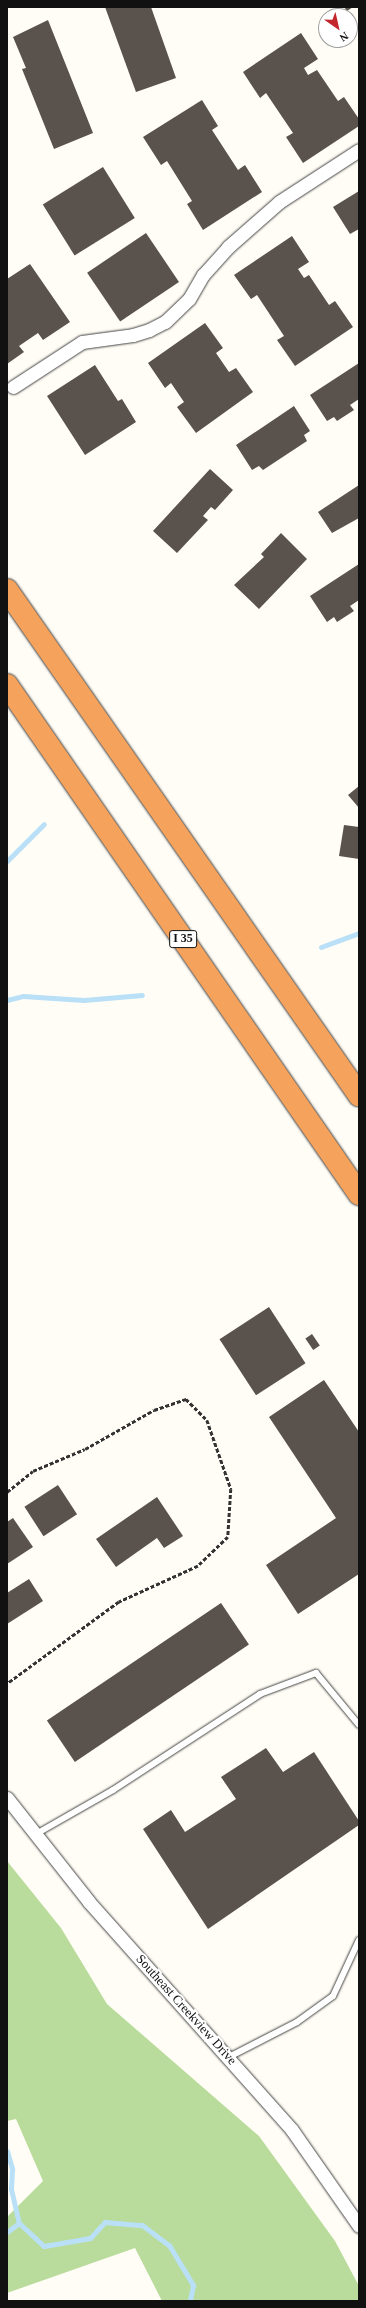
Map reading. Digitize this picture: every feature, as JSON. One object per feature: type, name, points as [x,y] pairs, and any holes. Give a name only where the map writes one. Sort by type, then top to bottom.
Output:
[{"type":"highway","points":[[7,590],[359,1095]]},
{"type":"highway","name":"I 35","points":[[7,684],[359,1194]]},
{"type":"street","points":[[13,387],[82,342],[133,335],[149,330],[165,322],[189,299],[203,275],[228,247],[279,202],[359,150]]},
{"type":"street","name":"Southeast Creekview Drive","points":[[7,1798],[89,1902],[229,2057],[292,2130],[359,2226]]},
{"type":"lane","points":[[36,1834],[113,1790],[260,1694],[316,1673],[359,1725]]},
{"type":"lane","points":[[229,2057],[297,2022],[333,1996],[359,1940]]},
{"type":"path","points":[[7,1492],[34,1471],[85,1449],[154,1410],[186,1399],[207,1420],[231,1489],[228,1537],[198,1566],[119,1602],[7,1684]]},
{"type":"green space","points":[[7,1861],[61,1928],[107,2004],[259,2136],[335,2241],[359,2286],[359,2301],[162,2301],[135,2248],[7,2293],[7,2217],[43,2181],[16,2119],[7,2121]]},
{"type":"building","points":[[105,7],[151,7],[176,78],[136,92]]},
{"type":"building","points":[[48,20],[93,133],[54,149],[22,69],[26,68],[13,37]]},
{"type":"building","points":[[301,33],[318,59],[304,68],[308,75],[317,70],[338,101],[344,97],[359,119],[359,126],[303,163],[286,137],[293,133],[266,93],[260,98],[243,72]]},
{"type":"building","points":[[202,100],[218,126],[212,130],[238,170],[245,165],[262,192],[203,230],[187,204],[192,201],[167,161],[161,165],[143,137]]},
{"type":"building","points":[[103,167],[135,218],[75,256],[43,205]]},
{"type":"building","points":[[359,191],[359,229],[350,234],[333,207]]},
{"type":"building","points":[[146,233],[179,282],[120,322],[87,273]]},
{"type":"building","points":[[292,236],[309,262],[298,269],[304,278],[309,275],[329,305],[335,301],[353,327],[295,366],[277,340],[284,336],[257,295],[251,299],[234,275]]},
{"type":"building","points":[[30,264],[70,322],[43,340],[38,333],[19,346],[24,352],[7,364],[7,279]]},
{"type":"building","points":[[205,323],[223,348],[216,353],[229,372],[236,368],[253,392],[196,433],[177,407],[184,402],[171,383],[165,388],[148,363]]},
{"type":"building","points":[[359,363],[359,399],[350,405],[354,410],[337,421],[334,417],[327,421],[310,395]]},
{"type":"building","points":[[95,365],[118,401],[122,399],[136,422],[85,455],[47,396]]},
{"type":"building","points":[[294,406],[310,431],[304,435],[307,441],[263,470],[259,466],[252,470],[236,445]]},
{"type":"building","points":[[210,469],[233,490],[215,510],[211,507],[203,516],[208,520],[177,553],[153,531]]},
{"type":"building","points":[[359,485],[359,518],[332,533],[318,512]]},
{"type":"building","points":[[281,533],[307,559],[259,609],[234,585],[264,557],[261,554]]},
{"type":"building","points":[[359,564],[359,600],[350,606],[354,611],[337,622],[334,617],[327,622],[310,596]]},
{"type":"building","points":[[359,786],[359,808],[348,795]]},
{"type":"building","points":[[344,825],[359,827],[359,859],[339,856]]},
{"type":"building","points":[[269,1307],[305,1363],[256,1395],[220,1339]]},
{"type":"building","points":[[312,1334],[320,1346],[313,1350],[305,1338]]},
{"type":"building","points":[[324,1380],[359,1432],[359,1574],[298,1614],[266,1565],[336,1518],[269,1417]]},
{"type":"building","points":[[58,1485],[77,1514],[44,1536],[24,1507]]},
{"type":"building","points":[[157,1497],[183,1536],[164,1548],[157,1538],[116,1567],[96,1539]]},
{"type":"building","points":[[13,1518],[33,1547],[7,1564],[7,1522]]},
{"type":"building","points":[[29,1579],[43,1601],[7,1624],[7,1593]]},
{"type":"building","points":[[221,1603],[249,1644],[75,1762],[47,1720]]},
{"type":"building","points":[[266,1748],[283,1772],[314,1752],[359,1821],[359,1825],[208,1929],[143,1829],[171,1810],[185,1832],[236,1799],[221,1777]]},
{"type":"waterway","points":[[7,861],[44,824]]},
{"type":"waterway","points":[[321,947],[359,933]]},
{"type":"waterway","points":[[7,1000],[23,996],[84,1000],[142,995]]},
{"type":"waterway","points":[[7,2151],[12,2169],[11,2189],[19,2223],[44,2246],[90,2238],[105,2222],[142,2225],[169,2245],[193,2285],[190,2301]]},
{"type":"waterway","points":[[7,2232],[19,2223]]}]
